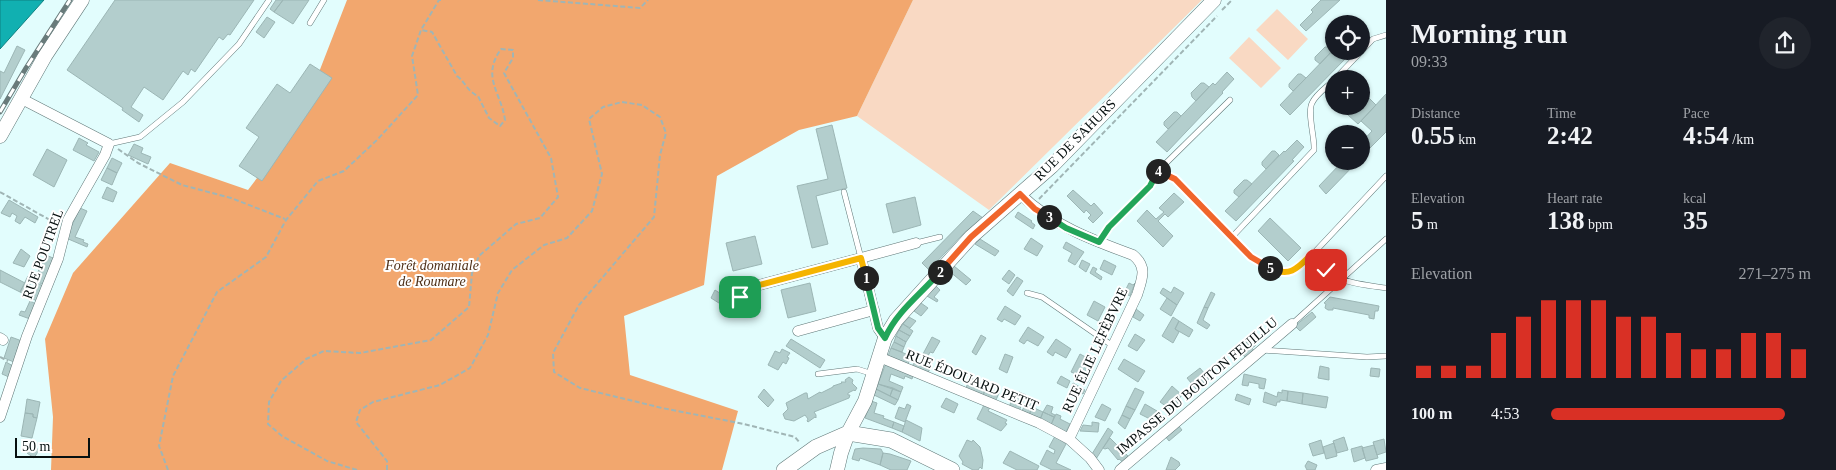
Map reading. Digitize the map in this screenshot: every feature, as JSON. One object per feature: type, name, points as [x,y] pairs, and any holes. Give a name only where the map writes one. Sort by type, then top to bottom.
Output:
[{"type":"main road","points":[[784,470],[816,447],[848,433],[891,440],[952,470]]},
{"type":"street","points":[[0,136],[44,56],[82,0]]},
{"type":"street","name":"RUE DE SAHURS","points":[[837,470],[848,433],[865,402],[885,338],[894,322],[971,237],[1052,166],[1214,0]]},
{"type":"street","points":[[20,98],[110,144]]},
{"type":"street","name":"RUE POUTREL","points":[[0,416],[27,336],[58,258],[68,220],[110,144]]},
{"type":"street","name":"RUE ÉLIE LEFÈBVRE","points":[[1020,194],[1032,206],[1066,228],[1133,255],[1140,260],[1143,268],[1142,280],[1137,295],[1069,439]]},
{"type":"street","points":[[740,297],[748,288],[916,243]]},
{"type":"street","points":[[861,258],[878,328],[885,338]]},
{"type":"street","points":[[798,331],[874,310]]},
{"type":"street","name":"IMPASSE DU BOUTON FEUILLU","points":[[1120,470],[1292,324]]},
{"type":"street","name":"RUE ÉDOUARD PETIT","points":[[879,357],[1039,423],[1069,439],[1090,458],[1099,470]]},
{"type":"street","points":[[1376,470],[1386,468]]},
{"type":"lane","points":[[110,144],[140,137],[183,102],[239,44],[269,0]]},
{"type":"lane","points":[[310,23],[324,0]]},
{"type":"lane","points":[[1343,70],[1373,39],[1386,35]]},
{"type":"lane","points":[[1232,237],[1314,150],[1310,108],[1312,102],[1325,88]]},
{"type":"lane","points":[[1099,242],[1109,227],[1150,186],[1158,171],[1230,100]]},
{"type":"lane","points":[[1158,171],[1175,179],[1251,257],[1272,270],[1287,272],[1296,270],[1386,176]]},
{"type":"lane","points":[[844,192],[861,258]]},
{"type":"lane","points":[[916,243],[940,237]]},
{"type":"lane","points":[[1292,324],[1386,239]]},
{"type":"lane","points":[[1312,254],[1326,270],[1341,280],[1386,288]]},
{"type":"lane","points":[[1027,293],[1042,297],[1114,346]]},
{"type":"lane","points":[[1262,350],[1367,357],[1386,356]]},
{"type":"lane","points":[[818,374],[857,369],[873,374]]},
{"type":"path","points":[[168,470],[159,446],[173,376],[217,292],[266,257],[286,220],[318,181],[344,171],[378,139],[418,95],[412,56],[421,30],[439,0],[442,0]]},
{"type":"path","points":[[538,0],[640,8],[648,0]]},
{"type":"path","points":[[1032,206],[1232,0]]},
{"type":"path","points":[[357,470],[327,461],[282,436],[268,424],[269,402],[281,381],[306,359],[324,351],[360,353],[431,340],[468,307],[472,273],[479,256],[516,224],[540,218],[558,197],[551,158],[504,73],[513,58],[513,50],[501,49],[496,56],[492,81],[504,108],[505,120],[500,126],[489,118],[478,96],[470,92],[457,76],[432,32],[421,30]]},
{"type":"path","points":[[387,470],[387,462],[356,422],[360,410],[373,402],[440,385],[470,368],[488,335],[498,293],[512,270],[544,245],[567,238],[592,211],[602,174],[589,119],[603,107],[622,102],[642,105],[660,117],[666,133],[660,155],[654,217],[579,305],[553,353],[554,372],[580,388],[796,437],[807,454]]},
{"type":"path","points":[[110,144],[182,186],[231,198],[286,220]]},
{"type":"path","points":[[0,192],[66,229]]},
{"type":"shaded area","points":[[913,0],[1202,0],[989,210],[857,116]]},
{"type":"shaded area","points":[[1277,9],[1308,39],[1288,60],[1256,30]]},
{"type":"shaded area","points":[[1249,37],[1281,68],[1261,88],[1229,58]]},
{"type":"green space","name":"Forêt domaniale de Roumare","points":[[347,0],[913,0],[857,116],[799,130],[717,176],[704,285],[624,316],[630,375],[738,411],[722,470],[51,470],[53,417],[45,339],[73,273],[170,163],[248,190],[300,121]]},
{"type":"water","points":[[0,0],[44,0],[0,49]]},
{"type":"building","points":[[115,0],[254,0],[230,35],[228,34],[223,40],[219,37],[195,72],[191,69],[188,75],[183,71],[163,100],[144,87],[131,107],[143,115],[139,122],[122,110],[123,108],[67,70]]},
{"type":"building","points":[[276,0],[283,0],[274,12],[270,9]]},
{"type":"building","points":[[283,0],[309,0],[293,24],[274,12]]},
{"type":"building","points":[[1321,0],[1340,0],[1306,31],[1300,25],[1313,12],[1311,10]]},
{"type":"building","points":[[267,17],[275,22],[264,38],[256,32]]},
{"type":"building","points":[[17,46],[25,50],[0,99],[0,71],[4,73]]},
{"type":"building","points":[[1325,47],[1325,59],[1320,64],[1315,60],[1315,57]]},
{"type":"building","points":[[1325,58],[1325,60],[1344,60],[1334,70],[1325,70],[1325,79],[1290,115],[1280,105]]},
{"type":"building","points":[[310,64],[332,78],[262,181],[239,166],[259,137],[246,128],[277,84],[290,93]]},
{"type":"building","points":[[1227,72],[1234,79],[1167,152],[1156,142],[1213,83],[1215,85]]},
{"type":"building","points":[[1298,74],[1306,78],[1293,91],[1289,84]]},
{"type":"building","points":[[1201,83],[1209,87],[1196,101],[1191,93]]},
{"type":"building","points":[[1386,94],[1386,132],[1370,148],[1370,133],[1372,131],[1370,125],[1365,125],[1361,121],[1367,115],[1370,115],[1370,111]]},
{"type":"building","points":[[1370,99],[1376,105],[1370,111]]},
{"type":"building","points":[[1174,112],[1181,116],[1168,129],[1164,122]]},
{"type":"building","points":[[1348,115],[1367,115],[1358,124]]},
{"type":"building","points":[[832,125],[847,188],[816,196],[828,244],[812,248],[797,186],[828,179],[816,129]]},
{"type":"building","points":[[79,138],[88,143],[86,145],[99,152],[94,161],[73,150]]},
{"type":"building","points":[[1297,140],[1304,147],[1292,160],[1294,161],[1236,221],[1225,211]]},
{"type":"building","points":[[134,144],[143,148],[141,153],[151,157],[148,164],[128,155]]},
{"type":"building","points":[[47,149],[67,160],[54,187],[33,175]]},
{"type":"building","points":[[1272,151],[1279,155],[1266,169],[1262,162]]},
{"type":"building","points":[[112,158],[122,163],[117,173],[107,168]]},
{"type":"building","points":[[107,168],[117,173],[112,185],[101,180]]},
{"type":"building","points":[[1334,170],[1349,170],[1326,194],[1319,186]]},
{"type":"building","points":[[1244,180],[1252,184],[1239,197],[1234,193],[1234,190]]},
{"type":"building","points":[[107,187],[117,192],[113,202],[102,198]]},
{"type":"building","points":[[1073,190],[1091,206],[1094,203],[1103,213],[1093,223],[1088,218],[1091,215],[1086,210],[1084,213],[1067,196]]},
{"type":"building","points":[[1174,193],[1184,202],[1168,217],[1165,214],[1158,221],[1173,236],[1163,247],[1137,221],[1147,210],[1156,219],[1164,212],[1159,208]]},
{"type":"building","points":[[915,197],[921,225],[893,233],[886,204]]},
{"type":"building","points":[[9,200],[38,217],[35,223],[25,217],[20,224],[15,221],[17,216],[12,213],[10,217],[1,213]]},
{"type":"building","points":[[80,208],[87,211],[75,237],[84,240],[83,242],[88,244],[87,247],[66,238]]},
{"type":"building","points":[[973,211],[983,218],[963,234],[929,270],[922,263]]},
{"type":"building","points":[[1018,212],[1032,221],[1035,225],[1033,229],[1015,217]]},
{"type":"building","points":[[1270,218],[1301,248],[1288,261],[1258,231]]},
{"type":"building","points":[[755,236],[762,264],[733,271],[726,243]]},
{"type":"building","points":[[1031,238],[1043,246],[1037,256],[1024,249]]},
{"type":"building","points":[[980,239],[999,251],[995,256],[975,244]]},
{"type":"building","points":[[1066,242],[1084,252],[1075,265],[1068,261],[1072,253],[1063,248]]},
{"type":"building","points":[[21,249],[30,256],[24,267],[13,263]]},
{"type":"building","points":[[46,255],[53,258],[44,285],[34,280]]},
{"type":"building","points":[[1082,260],[1090,264],[1086,272],[1079,267]]},
{"type":"building","points":[[1104,260],[1116,266],[1112,275],[1100,269]]},
{"type":"building","points":[[954,266],[971,280],[966,285],[949,271]]},
{"type":"building","points":[[1093,267],[1097,269],[1095,272],[1102,277],[1101,280],[1090,273]]},
{"type":"building","points":[[0,270],[25,283],[20,292],[0,282]]},
{"type":"building","points":[[1009,270],[1015,275],[1009,284],[1002,279]]},
{"type":"building","points":[[28,276],[31,278],[28,284],[31,285],[26,295],[20,292]]},
{"type":"building","points":[[1017,277],[1023,281],[1013,296],[1007,291]]},
{"type":"building","points":[[37,283],[43,286],[37,301],[31,298]]},
{"type":"building","points":[[810,283],[816,311],[788,318],[781,290]]},
{"type":"building","points":[[1129,283],[1133,285],[1135,283],[1130,296],[1124,293]]},
{"type":"building","points":[[936,286],[940,290],[934,297],[938,300],[937,302],[927,296]]},
{"type":"building","points":[[1174,287],[1184,293],[1177,305],[1160,293],[1163,288],[1171,293]]},
{"type":"building","points":[[715,290],[746,310],[741,317],[711,298]]},
{"type":"building","points":[[1211,292],[1215,294],[1208,308],[1204,307]]},
{"type":"building","points":[[1330,297],[1379,306],[1378,311],[1375,311],[1374,319],[1369,318],[1369,315],[1333,308],[1333,310],[1328,310],[1325,308],[1326,304],[1324,303]]},
{"type":"building","points":[[1167,298],[1177,305],[1171,316],[1160,309]]},
{"type":"building","points":[[30,301],[36,304],[30,319],[19,315],[21,311],[25,312]]},
{"type":"building","points":[[1094,301],[1105,307],[1098,321],[1087,315]]},
{"type":"building","points":[[921,303],[928,308],[921,316],[914,311]]},
{"type":"building","points":[[1005,306],[1021,316],[1015,325],[1004,319],[1002,322],[997,319]]},
{"type":"building","points":[[1204,307],[1208,308],[1203,320],[1210,325],[1207,329],[1197,323]]},
{"type":"building","points":[[1136,309],[1144,315],[1140,321],[1133,317]]},
{"type":"building","points":[[1312,312],[1316,317],[1300,331],[1295,326]]},
{"type":"building","points":[[909,317],[916,321],[910,328],[903,324]]},
{"type":"building","points":[[1173,317],[1179,321],[1175,329],[1179,332],[1173,343],[1162,336]]},
{"type":"building","points":[[1179,321],[1193,330],[1189,337],[1175,329]]},
{"type":"building","points":[[903,324],[913,331],[910,336],[899,330]]},
{"type":"building","points":[[1028,327],[1044,337],[1038,346],[1027,340],[1024,344],[1019,341]]},
{"type":"building","points":[[899,330],[910,336],[906,342],[896,336]]},
{"type":"building","points":[[1135,334],[1145,340],[1137,351],[1128,346]]},
{"type":"building","points":[[981,335],[986,338],[976,355],[972,352]]},
{"type":"building","points":[[896,336],[906,342],[904,347],[894,342]]},
{"type":"building","points":[[1249,336],[1256,345],[1250,340],[1238,350],[1235,346]]},
{"type":"building","points":[[11,337],[22,341],[14,362],[4,358]]},
{"type":"building","points":[[932,337],[940,341],[933,353],[930,352],[928,356],[923,354]]},
{"type":"building","points":[[791,339],[825,360],[820,368],[786,346]]},
{"type":"building","points":[[1056,339],[1071,349],[1066,358],[1055,352],[1053,356],[1047,352]]},
{"type":"building","points":[[1250,340],[1255,346],[1252,348],[1255,352],[1247,359],[1238,350]]},
{"type":"building","points":[[894,342],[904,347],[902,352],[891,348]]},
{"type":"building","points":[[891,348],[911,356],[908,364],[888,356]]},
{"type":"building","points":[[782,349],[790,353],[786,364],[783,362],[778,370],[768,365],[775,351],[780,353]]},
{"type":"building","points":[[1005,354],[1013,357],[1007,373],[999,369]]},
{"type":"building","points":[[1080,354],[1091,360],[1083,377],[1071,372]]},
{"type":"building","points":[[1124,359],[1145,371],[1138,382],[1118,369]]},
{"type":"building","points":[[915,360],[931,366],[928,373],[912,367]]},
{"type":"building","points":[[6,362],[13,366],[9,377],[2,374]]},
{"type":"building","points":[[886,363],[914,374],[912,379],[905,376],[904,379],[891,374],[889,381],[903,387],[901,392],[878,384]]},
{"type":"building","points":[[1320,366],[1329,368],[1329,380],[1318,378]]},
{"type":"building","points":[[1200,368],[1209,379],[1196,389],[1187,378]]},
{"type":"building","points":[[1371,368],[1380,369],[1379,377],[1370,376]]},
{"type":"building","points":[[1244,374],[1266,379],[1264,389],[1259,388],[1259,384],[1249,382],[1248,386],[1242,385]]},
{"type":"building","points":[[1061,376],[1070,381],[1067,388],[1057,383]]},
{"type":"building","points":[[849,377],[857,388],[855,391],[848,393],[850,395],[849,398],[814,412],[816,418],[808,422],[805,415],[794,421],[785,419],[783,414],[788,409],[786,403],[805,393],[807,393],[808,399],[841,382],[846,382],[845,380]]},
{"type":"building","points":[[970,377],[973,378],[971,382],[979,385],[980,383],[987,384],[983,395],[966,388]]},
{"type":"building","points":[[1073,383],[1085,390],[1083,394],[1071,388]]},
{"type":"building","points":[[878,384],[893,388],[890,396],[876,389]]},
{"type":"building","points":[[1172,386],[1182,395],[1173,411],[1160,402]]},
{"type":"building","points":[[893,388],[901,392],[898,400],[890,396]]},
{"type":"building","points":[[986,388],[999,393],[996,400],[983,395]]},
{"type":"building","points":[[1135,388],[1144,392],[1135,410],[1126,406]]},
{"type":"building","points":[[764,389],[774,400],[768,407],[758,397]]},
{"type":"building","points":[[876,389],[898,400],[895,405],[874,395]]},
{"type":"building","points":[[1282,390],[1288,391],[1287,401],[1280,400],[1276,406],[1263,402],[1265,392],[1277,397],[1278,392],[1282,393]]},
{"type":"building","points":[[1288,391],[1303,393],[1302,404],[1287,401]]},
{"type":"building","points":[[1019,392],[1026,395],[1019,411],[1009,407],[1012,399],[1015,401]]},
{"type":"building","points":[[1303,393],[1328,397],[1326,408],[1302,404]]},
{"type":"building","points":[[1237,394],[1251,399],[1249,405],[1235,400]]},
{"type":"building","points":[[946,398],[958,404],[954,413],[941,407]]},
{"type":"building","points":[[27,399],[40,402],[37,418],[33,417],[33,414],[25,413]]},
{"type":"building","points":[[871,401],[877,403],[874,413],[894,422],[892,428],[865,418]]},
{"type":"building","points":[[1028,401],[1034,403],[1029,415],[1021,412]]},
{"type":"building","points":[[985,403],[991,405],[988,411],[1007,420],[1005,423],[1007,424],[1001,431],[977,419]]},
{"type":"building","points":[[907,404],[911,406],[905,422],[895,418],[899,407],[905,409]]},
{"type":"building","points":[[1102,404],[1111,409],[1105,421],[1095,417]]},
{"type":"building","points":[[1145,404],[1157,411],[1152,420],[1140,414]]},
{"type":"building","points":[[1047,405],[1053,407],[1051,413],[1055,415],[1054,417],[1043,412]]},
{"type":"building","points":[[1126,406],[1135,410],[1130,419],[1122,415]]},
{"type":"building","points":[[1032,407],[1043,412],[1040,420],[1029,415]]},
{"type":"building","points":[[1043,412],[1054,417],[1051,425],[1040,420]]},
{"type":"building","points":[[25,413],[33,414],[33,417],[37,418],[32,438],[21,436]]},
{"type":"building","points":[[1056,414],[1061,416],[1060,419],[1070,424],[1066,432],[1051,425]]},
{"type":"building","points":[[1122,415],[1130,419],[1125,429],[1118,423]]},
{"type":"building","points":[[906,420],[922,428],[920,441],[902,432]]},
{"type":"building","points":[[894,422],[904,426],[902,432],[892,428]]},
{"type":"building","points":[[1092,422],[1099,423],[1098,432],[1080,431],[1083,425],[1092,426]]},
{"type":"building","points":[[1178,425],[1182,430],[1169,441],[1165,436]]},
{"type":"building","points":[[1108,428],[1113,432],[1096,459],[1092,454]]},
{"type":"building","points":[[1055,436],[1066,444],[1056,463],[1071,470],[1052,470],[1040,464],[1047,450],[1054,454],[1055,450],[1049,447]]},
{"type":"building","points":[[1344,437],[1348,450],[1337,453],[1333,441]]},
{"type":"building","points":[[1110,438],[1129,457],[1123,462],[1118,460],[1108,448],[1103,448]]},
{"type":"building","points":[[1384,439],[1386,452],[1377,455],[1373,442]]},
{"type":"building","points":[[967,440],[972,442],[973,440],[980,447],[983,460],[982,469],[980,467],[978,470],[973,470],[962,464],[963,462],[959,456]]},
{"type":"building","points":[[1321,440],[1324,453],[1313,456],[1309,444]]},
{"type":"building","points":[[1334,443],[1337,456],[1326,459],[1323,447]]},
{"type":"building","points":[[31,445],[39,450],[34,458],[27,453]]},
{"type":"building","points":[[1374,445],[1378,458],[1366,461],[1362,448]]},
{"type":"building","points":[[1362,446],[1365,458],[1354,462],[1351,449]]},
{"type":"building","points":[[855,449],[881,449],[883,453],[880,465],[860,458],[859,461],[852,459]]},
{"type":"building","points":[[1010,451],[1039,466],[1037,470],[1017,470],[1003,463]]},
{"type":"building","points":[[883,453],[911,461],[907,470],[891,470],[880,465]]},
{"type":"building","points":[[1171,457],[1179,462],[1180,465],[1175,470],[1166,470]]},
{"type":"building","points":[[1308,461],[1317,465],[1315,470],[1307,470],[1305,466]]},
{"type":"railway","points":[[0,112],[70,0]]},
{"type":"route","points":[[740,297],[748,288],[861,258],[878,328],[885,338],[894,322],[913,299],[923,291],[971,237],[1020,194],[1035,209],[1066,228],[1099,242],[1109,227],[1150,186],[1158,171],[1175,179],[1251,257],[1272,270],[1287,272],[1296,270],[1312,254],[1326,270]]}]
